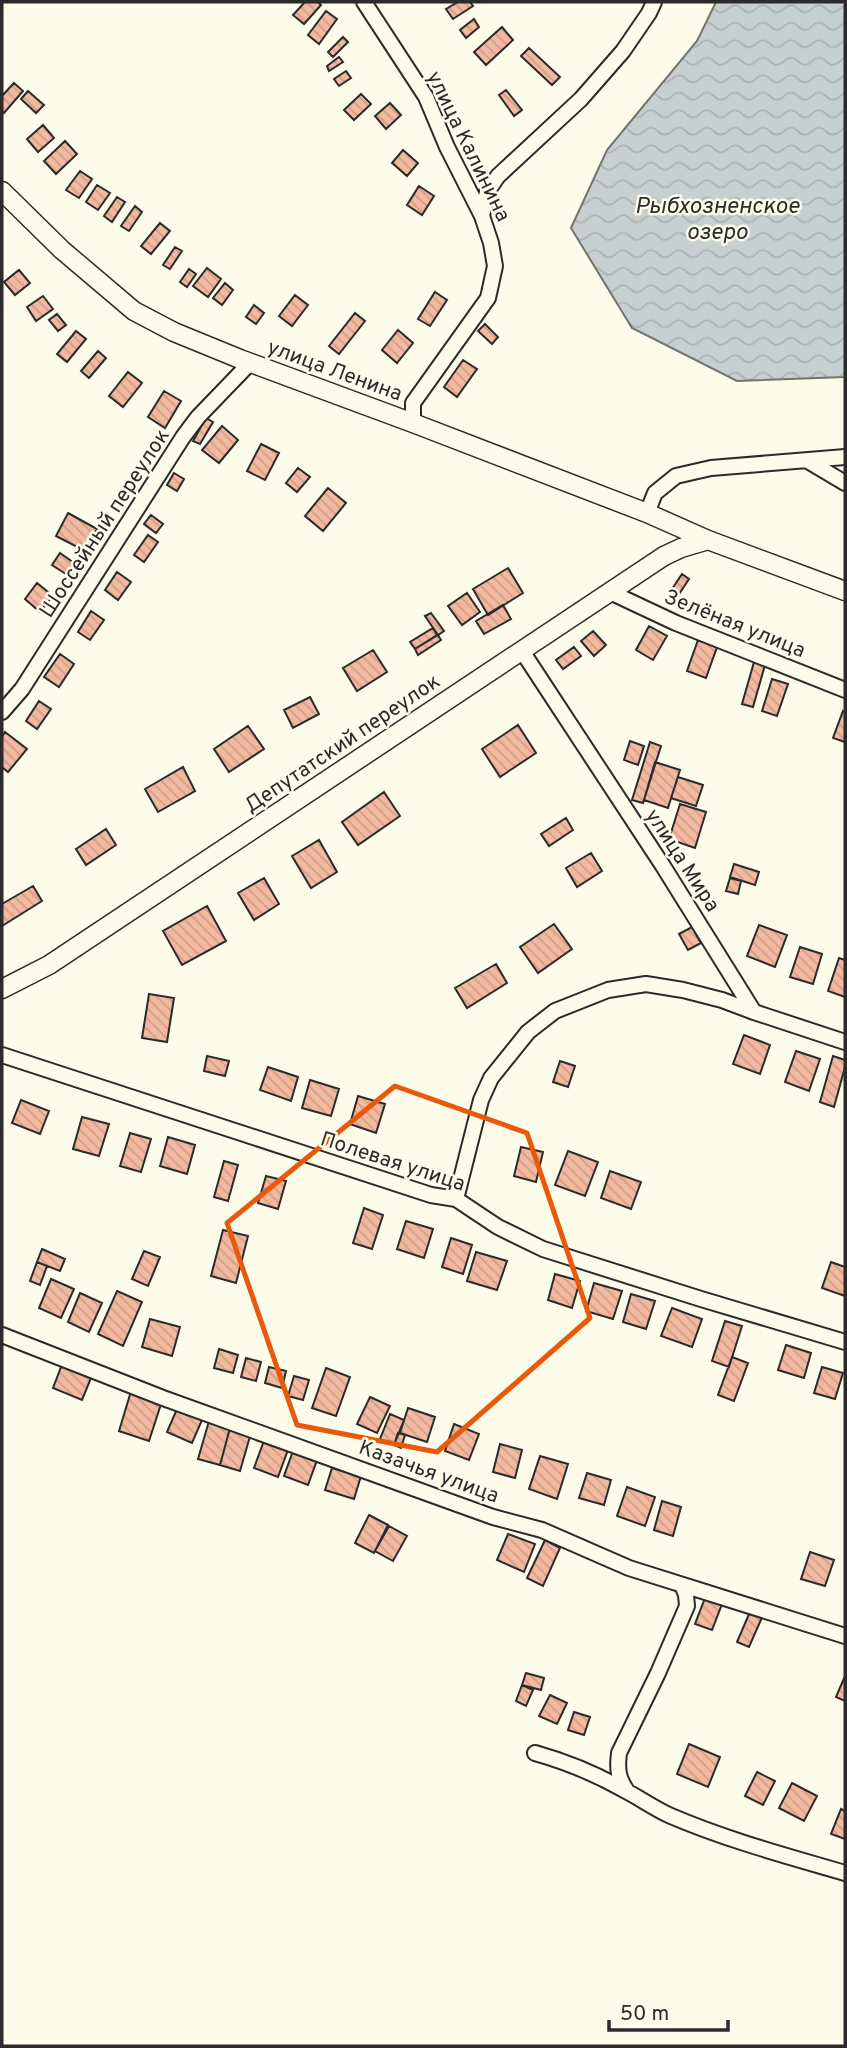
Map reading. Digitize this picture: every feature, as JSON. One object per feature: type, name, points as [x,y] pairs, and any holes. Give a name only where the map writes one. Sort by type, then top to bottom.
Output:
[{"type":"street","name":"улица Калинина","points":[[364,2],[426,97],[447,147],[482,216],[495,266],[488,298],[414,403],[413,423]]},
{"type":"street","points":[[482,216],[487,191],[498,176],[581,99],[623,51],[654,2]]},
{"type":"street","name":"улица Ленина","points":[[2,191],[62,250],[134,311],[174,332],[845,591]]},
{"type":"street","name":"Шоссейный переулок","points":[[2,712],[22,689],[183,437],[198,417],[250,363]]},
{"type":"street","points":[[647,513],[655,493],[676,477],[711,468],[845,457]]},
{"type":"street","points":[[808,461],[845,483]]},
{"type":"street","name":"Депутатский переулок","points":[[2,989],[49,965],[664,556],[708,540]]},
{"type":"street","name":"Зелёная улица","points":[[610,592],[676,623],[845,690]]},
{"type":"street","name":"улица Мира","points":[[522,651],[663,866],[754,1012]]},
{"type":"street","points":[[456,1199],[481,1100],[491,1078],[528,1032],[555,1011],[608,990],[646,984],[722,1000],[845,1042]]},
{"type":"street","name":"Полевая улица","points":[[2,1055],[431,1195],[456,1199],[498,1227],[543,1249],[845,1342]]},
{"type":"street","name":"Казачья улица","points":[[2,1335],[163,1398],[442,1499],[542,1530],[629,1568],[845,1636]]},
{"type":"street","points":[[627,1791],[619,1780],[619,1754],[687,1606],[682,1585]]},
{"type":"street","points":[[535,1753],[568,1762],[670,1816],[740,1842],[845,1873]]},
{"type":"highlighted area","points":[[395,1086],[527,1133],[590,1318],[437,1452],[297,1425],[227,1223]]},
{"type":"water","name":"Рыбхозненское озеро","points":[[716,2],[845,2],[845,377],[737,381],[632,328],[571,228],[607,150],[697,41]]},
{"type":"building","points":[[305,2],[318,2],[321,5],[304,24],[293,15]]},
{"type":"building","points":[[458,2],[470,2],[473,6],[453,19],[446,9]]},
{"type":"building","points":[[326,11],[337,19],[319,44],[308,35]]},
{"type":"building","points":[[474,19],[479,27],[466,38],[460,30]]},
{"type":"building","points":[[502,27],[513,40],[486,65],[474,52]]},
{"type":"building","points":[[343,37],[348,42],[333,57],[328,52]]},
{"type":"building","points":[[529,48],[560,77],[552,85],[521,56]]},
{"type":"building","points":[[339,57],[343,62],[329,71],[327,66]]},
{"type":"building","points":[[346,71],[351,78],[339,86],[334,79]]},
{"type":"building","points":[[14,83],[23,91],[4,113],[2,96]]},
{"type":"building","points":[[506,90],[522,110],[514,116],[499,95]]},
{"type":"building","points":[[28,91],[44,105],[36,113],[21,99]]},
{"type":"building","points":[[361,94],[371,104],[354,120],[344,110]]},
{"type":"building","points":[[390,103],[401,115],[386,129],[375,116]]},
{"type":"building","points":[[43,125],[54,138],[38,152],[27,139]]},
{"type":"building","points":[[65,141],[77,154],[56,174],[44,161]]},
{"type":"building","points":[[403,150],[418,163],[407,176],[392,163]]},
{"type":"building","points":[[80,171],[92,179],[79,198],[66,190]]},
{"type":"building","points":[[97,185],[110,193],[98,210],[86,202]]},
{"type":"building","points":[[419,186],[434,196],[422,215],[407,205]]},
{"type":"building","points":[[117,197],[125,202],[112,222],[104,216]]},
{"type":"building","points":[[135,206],[142,212],[129,231],[121,226]]},
{"type":"building","points":[[160,223],[170,231],[151,254],[141,246]]},
{"type":"building","points":[[175,247],[182,251],[170,269],[163,265]]},
{"type":"building","points":[[207,268],[221,279],[208,297],[193,286]]},
{"type":"building","points":[[189,269],[196,274],[187,287],[180,282]]},
{"type":"building","points":[[19,270],[30,283],[15,295],[4,282]]},
{"type":"building","points":[[225,283],[233,290],[222,305],[213,298]]},
{"type":"building","points":[[435,292],[447,300],[430,326],[418,319]]},
{"type":"building","points":[[295,295],[308,305],[292,326],[279,316]]},
{"type":"building","points":[[43,296],[53,309],[36,321],[27,307]]},
{"type":"building","points":[[254,305],[264,313],[256,324],[246,317]]},
{"type":"building","points":[[355,313],[365,321],[339,354],[329,346]]},
{"type":"building","points":[[57,314],[66,325],[58,331],[49,320]]},
{"type":"building","points":[[485,324],[498,337],[492,344],[478,331]]},
{"type":"building","points":[[398,330],[413,343],[397,363],[382,350]]},
{"type":"building","points":[[76,331],[86,339],[67,362],[57,354]]},
{"type":"building","points":[[98,351],[106,358],[89,378],[81,371]]},
{"type":"building","points":[[463,360],[477,369],[457,397],[444,387]]},
{"type":"building","points":[[128,372],[142,383],[123,407],[109,396]]},
{"type":"building","points":[[164,391],[181,401],[165,428],[148,417]]},
{"type":"building","points":[[206,418],[213,422],[200,444],[193,441]]},
{"type":"building","points":[[222,426],[238,440],[219,463],[202,450]]},
{"type":"building","points":[[261,444],[279,453],[265,480],[247,471]]},
{"type":"building","points":[[298,468],[310,477],[297,492],[286,483]]},
{"type":"building","points":[[174,473],[184,479],[177,491],[167,485]]},
{"type":"building","points":[[328,488],[346,503],[323,531],[305,516]]},
{"type":"building","points":[[68,513],[97,529],[85,551],[56,536]]},
{"type":"building","points":[[151,515],[163,524],[156,533],[144,524]]},
{"type":"building","points":[[148,535],[158,542],[144,562],[134,555]]},
{"type":"building","points":[[60,553],[80,567],[72,578],[52,565]]},
{"type":"building","points":[[508,568],[523,593],[488,615],[473,589]]},
{"type":"building","points":[[117,572],[131,582],[118,600],[105,590]]},
{"type":"building","points":[[682,574],[689,579],[679,594],[672,589]]},
{"type":"building","points":[[37,583],[53,596],[40,612],[25,599]]},
{"type":"building","points":[[467,593],[480,612],[462,625],[448,606]]},
{"type":"building","points":[[503,605],[511,619],[484,634],[476,621]]},
{"type":"building","points":[[91,611],[104,620],[90,640],[78,632]]},
{"type":"building","points":[[431,613],[444,631],[438,635],[425,616]]},
{"type":"building","points":[[649,626],[667,636],[653,660],[636,650]]},
{"type":"building","points":[[433,628],[437,635],[415,649],[410,642]]},
{"type":"building","points":[[593,631],[606,645],[594,656],[581,641]]},
{"type":"building","points":[[438,635],[441,640],[418,655],[415,649]]},
{"type":"building","points":[[698,640],[717,647],[706,678],[687,671]]},
{"type":"building","points":[[574,647],[581,656],[563,669],[556,660]]},
{"type":"building","points":[[373,650],[387,672],[357,691],[343,668]]},
{"type":"building","points":[[60,654],[74,664],[59,687],[44,677]]},
{"type":"building","points":[[754,662],[765,665],[753,707],[742,704]]},
{"type":"building","points":[[772,679],[788,684],[777,716],[762,711]]},
{"type":"building","points":[[310,697],[319,714],[293,728],[284,710]]},
{"type":"building","points":[[39,701],[51,709],[37,729],[26,721]]},
{"type":"building","points":[[843,711],[845,712],[845,742],[833,738]]},
{"type":"building","points":[[518,725],[536,753],[500,777],[482,749]]},
{"type":"building","points":[[248,726],[264,749],[229,772],[214,749]]},
{"type":"building","points":[[5,732],[27,749],[8,772],[2,767],[2,737]]},
{"type":"building","points":[[630,741],[644,746],[638,765],[624,760]]},
{"type":"building","points":[[650,742],[661,746],[643,803],[632,800]]},
{"type":"building","points":[[655,762],[680,770],[668,808],[644,800]]},
{"type":"building","points":[[183,767],[195,791],[158,812],[145,789]]},
{"type":"building","points":[[678,777],[703,785],[696,806],[671,798]]},
{"type":"building","points":[[384,792],[400,816],[358,845],[342,822]]},
{"type":"building","points":[[680,804],[706,812],[695,848],[669,839]]},
{"type":"building","points":[[566,818],[573,830],[549,846],[541,834]]},
{"type":"building","points":[[106,829],[116,845],[86,865],[76,849]]},
{"type":"building","points":[[319,840],[337,872],[311,888],[292,856]]},
{"type":"building","points":[[591,853],[602,871],[577,887],[566,868]]},
{"type":"building","points":[[734,864],[759,872],[755,885],[730,877]]},
{"type":"building","points":[[264,878],[279,904],[254,920],[238,893]]},
{"type":"building","points":[[730,878],[741,881],[738,894],[726,891]]},
{"type":"building","points":[[33,886],[42,901],[2,926],[2,904]]},
{"type":"building","points":[[207,906],[226,941],[182,965],[163,931]]},
{"type":"building","points":[[554,924],[572,949],[538,973],[520,947]]},
{"type":"building","points":[[759,925],[787,935],[775,967],[747,956]]},
{"type":"building","points":[[692,927],[701,943],[688,950],[679,934]]},
{"type":"building","points":[[800,947],[822,954],[813,984],[790,977]]},
{"type":"building","points":[[839,958],[845,960],[845,997],[828,991]]},
{"type":"building","points":[[496,964],[507,983],[467,1008],[455,988]]},
{"type":"building","points":[[149,994],[174,998],[167,1042],[142,1038]]},
{"type":"building","points":[[744,1035],[770,1045],[760,1074],[733,1064]]},
{"type":"building","points":[[796,1051],[820,1059],[809,1091],[785,1082]]},
{"type":"building","points":[[207,1056],[229,1061],[225,1076],[204,1071]]},
{"type":"building","points":[[833,1056],[845,1060],[834,1107],[820,1102]]},
{"type":"building","points":[[560,1061],[575,1066],[568,1087],[553,1082]]},
{"type":"building","points":[[268,1067],[298,1077],[291,1101],[260,1090]]},
{"type":"building","points":[[310,1080],[339,1089],[331,1116],[302,1108]]},
{"type":"building","points":[[358,1096],[385,1104],[376,1133],[350,1124]]},
{"type":"building","points":[[21,1100],[49,1111],[40,1134],[12,1123]]},
{"type":"building","points":[[82,1117],[109,1124],[99,1156],[73,1149]]},
{"type":"building","points":[[130,1133],[151,1139],[141,1172],[120,1166]]},
{"type":"building","points":[[168,1137],[195,1145],[187,1174],[160,1166]]},
{"type":"building","points":[[521,1147],[543,1152],[536,1182],[514,1176]]},
{"type":"building","points":[[568,1151],[598,1162],[585,1196],[555,1185]]},
{"type":"building","points":[[224,1161],[238,1165],[228,1201],[214,1197]]},
{"type":"building","points":[[610,1171],[641,1182],[631,1209],[601,1198]]},
{"type":"building","points":[[266,1176],[286,1181],[278,1209],[258,1203]]},
{"type":"building","points":[[364,1208],[383,1215],[372,1249],[353,1243]]},
{"type":"building","points":[[406,1221],[433,1229],[424,1258],[397,1249]]},
{"type":"building","points":[[223,1230],[248,1236],[236,1283],[211,1276]]},
{"type":"building","points":[[451,1238],[472,1245],[463,1274],[442,1267]]},
{"type":"building","points":[[42,1249],[65,1259],[60,1271],[37,1262]]},
{"type":"building","points":[[144,1251],[160,1257],[148,1286],[132,1279]]},
{"type":"building","points":[[476,1252],[507,1261],[497,1290],[467,1281]]},
{"type":"building","points":[[37,1262],[47,1266],[40,1285],[30,1281]]},
{"type":"building","points":[[831,1262],[845,1267],[845,1296],[822,1288]]},
{"type":"building","points":[[555,1274],[580,1281],[572,1308],[548,1300]]},
{"type":"building","points":[[51,1279],[74,1289],[61,1318],[39,1308]]},
{"type":"building","points":[[594,1283],[622,1291],[613,1319],[586,1311]]},
{"type":"building","points":[[117,1291],[142,1302],[123,1346],[98,1334]]},
{"type":"building","points":[[80,1293],[102,1303],[89,1332],[68,1322]]},
{"type":"building","points":[[631,1294],[655,1301],[646,1329],[623,1322]]},
{"type":"building","points":[[672,1308],[702,1319],[692,1347],[661,1336]]},
{"type":"building","points":[[150,1319],[180,1327],[172,1356],[142,1347]]},
{"type":"building","points":[[725,1321],[742,1326],[729,1367],[712,1361]]},
{"type":"building","points":[[786,1345],[811,1353],[804,1378],[778,1370]]},
{"type":"building","points":[[219,1349],[238,1355],[233,1373],[214,1368]]},
{"type":"building","points":[[732,1357],[748,1363],[734,1401],[718,1395]]},
{"type":"building","points":[[246,1358],[261,1362],[256,1381],[241,1377]]},
{"type":"building","points":[[63,1362],[93,1373],[82,1400],[53,1388]]},
{"type":"building","points":[[269,1367],[286,1371],[282,1388],[265,1383]]},
{"type":"building","points":[[822,1367],[843,1373],[835,1399],[814,1393]]},
{"type":"building","points":[[326,1368],[350,1377],[336,1416],[312,1408]]},
{"type":"building","points":[[294,1376],[309,1380],[303,1400],[288,1396]]},
{"type":"building","points":[[132,1388],[163,1398],[149,1441],[119,1431]]},
{"type":"building","points":[[370,1397],[390,1406],[377,1433],[357,1424]]},
{"type":"building","points":[[408,1408],[435,1417],[427,1442],[400,1433]]},
{"type":"building","points":[[177,1409],[202,1420],[192,1443],[167,1432]]},
{"type":"building","points":[[390,1414],[404,1420],[394,1445],[380,1439]]},
{"type":"building","points":[[209,1421],[230,1428],[220,1465],[198,1459]]},
{"type":"building","points":[[454,1424],[479,1434],[469,1460],[445,1451]]},
{"type":"building","points":[[230,1428],[251,1433],[240,1471],[220,1465]]},
{"type":"building","points":[[398,1433],[405,1435],[401,1448],[394,1445]]},
{"type":"building","points":[[265,1438],[289,1447],[278,1477],[254,1468]]},
{"type":"building","points":[[500,1444],[522,1450],[515,1478],[493,1472]]},
{"type":"building","points":[[293,1451],[317,1460],[308,1485],[284,1476]]},
{"type":"building","points":[[540,1456],[568,1464],[557,1499],[529,1489]]},
{"type":"building","points":[[332,1468],[361,1476],[354,1499],[325,1490]]},
{"type":"building","points":[[587,1473],[611,1480],[604,1505],[579,1498]]},
{"type":"building","points":[[627,1487],[655,1497],[645,1526],[617,1516]]},
{"type":"building","points":[[662,1501],[681,1507],[673,1536],[654,1530]]},
{"type":"building","points":[[369,1515],[388,1525],[374,1553],[355,1543]]},
{"type":"building","points":[[389,1526],[407,1536],[393,1561],[375,1551]]},
{"type":"building","points":[[508,1534],[535,1544],[524,1572],[497,1560]]},
{"type":"building","points":[[545,1540],[560,1548],[543,1586],[527,1578]]},
{"type":"building","points":[[810,1552],[834,1560],[825,1586],[801,1579]]},
{"type":"building","points":[[705,1598],[722,1604],[712,1630],[695,1624]]},
{"type":"building","points":[[752,1607],[764,1613],[749,1647],[737,1642]]},
{"type":"building","points":[[526,1673],[544,1678],[541,1690],[522,1685]]},
{"type":"building","points":[[845,1676],[845,1701],[836,1697]]},
{"type":"building","points":[[522,1685],[533,1690],[526,1706],[516,1701]]},
{"type":"building","points":[[550,1695],[567,1703],[557,1724],[539,1716]]},
{"type":"building","points":[[574,1712],[590,1717],[584,1735],[568,1730]]},
{"type":"building","points":[[689,1744],[720,1757],[708,1787],[677,1774]]},
{"type":"building","points":[[757,1772],[775,1781],[763,1805],[745,1796]]},
{"type":"building","points":[[792,1783],[817,1796],[804,1821],[779,1808]]},
{"type":"building","points":[[841,1809],[845,1811],[845,1839],[831,1834]]}]
